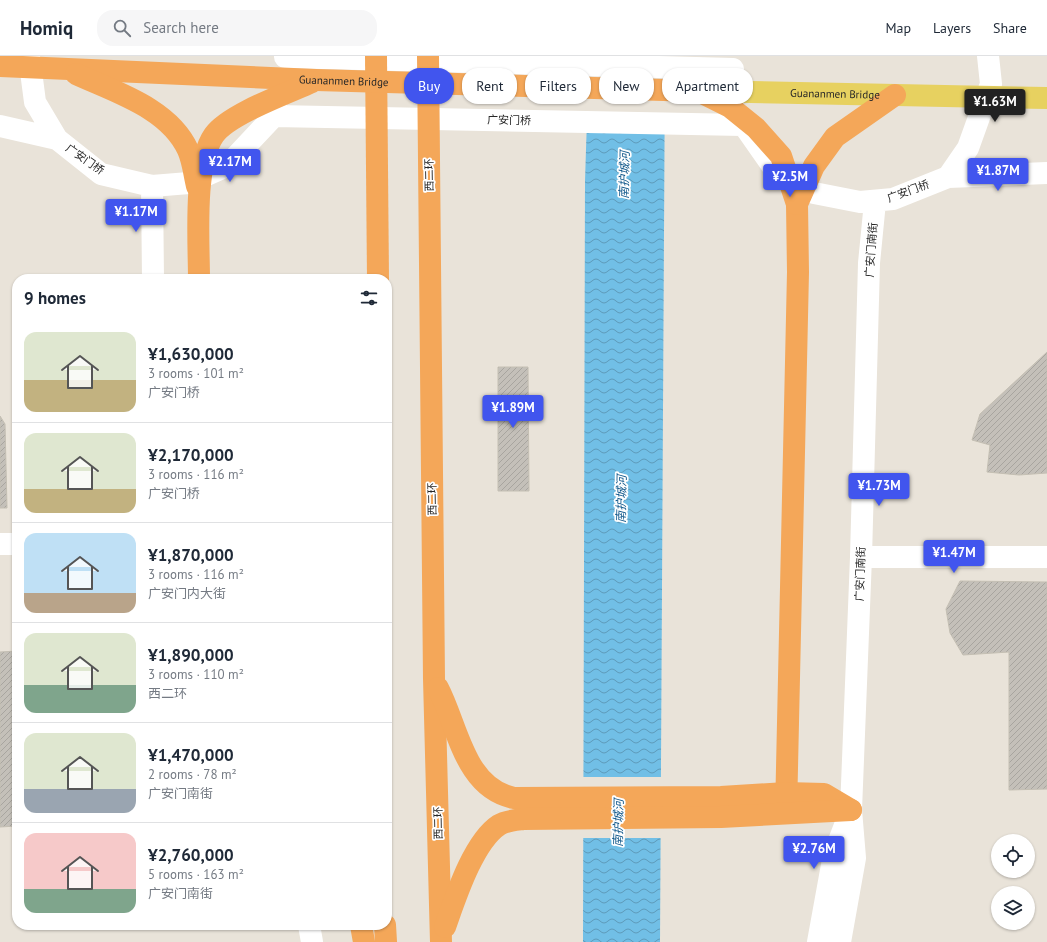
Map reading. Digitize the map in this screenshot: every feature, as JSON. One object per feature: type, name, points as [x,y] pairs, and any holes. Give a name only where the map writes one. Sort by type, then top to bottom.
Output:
[{"type":"highway","points":[[376,56],[378,274]]},
{"type":"highway","name":"西二环","points":[[428,56],[434,679],[441,941]]},
{"type":"highway","name":"Guananmen Bridge","points":[[0,66],[316,80],[662,90]]},
{"type":"highway","points":[[66,69],[150,109],[179,134],[188,151],[199,191]]},
{"type":"highway","points":[[200,274],[199,191],[208,149],[214,135],[242,113],[316,80]]},
{"type":"highway","points":[[797,204],[814,166],[835,137],[895,95]]},
{"type":"highway","points":[[724,104],[756,128],[781,156],[797,204],[798,272],[786,803]]},
{"type":"highway","points":[[434,679],[448,706],[458,739],[468,762],[486,784],[501,795],[553,807],[786,803],[851,810]]},
{"type":"highway","points":[[726,804],[773,776],[788,743]]},
{"type":"highway","points":[[441,941],[461,882],[485,838],[500,824],[523,819],[553,807]]},
{"type":"highway","points":[[362,930],[364,942]]},
{"type":"highway","points":[[385,930],[386,942]]},
{"type":"main road","name":"Guananmen Bridge","points":[[753,92],[1047,98]]},
{"type":"street","name":"广安门桥","points":[[29,56],[35,102],[57,139],[101,174],[152,186],[189,182],[227,166],[274,116],[285,56],[735,62],[744,125],[773,167],[814,194],[860,202],[875,202],[893,199],[948,177]]},
{"type":"street","points":[[948,177],[968,148],[991,84],[988,56]]},
{"type":"street","name":"广安门桥","points":[[274,116],[744,125]]},
{"type":"street","points":[[0,126],[57,139]]},
{"type":"street","points":[[948,177],[1047,173]]},
{"type":"street","points":[[152,186],[154,274]]},
{"type":"street","name":"广安门南街","points":[[818,942],[834,854],[851,810],[861,558],[869,264],[875,202]]},
{"type":"street","points":[[0,544],[12,544]]},
{"type":"street","points":[[861,558],[1047,558]]},
{"type":"street","points":[[840,942],[855,858],[851,810]]},
{"type":"street","points":[[310,930],[312,942]]},
{"type":"water","name":"南护城河","points":[[589,56],[665,56],[665,68],[662,68],[662,104],[665,104],[660,942],[583,942],[585,181],[587,104],[591,104],[591,68],[589,68]]},
{"type":"pier","points":[[587,56],[667,56],[667,68],[662,68],[662,104],[666,104],[666,132],[585,129],[586,104],[591,104],[591,68],[587,68]]},
{"type":"pier","points":[[581,777],[664,777],[663,838],[581,838]]},
{"type":"building","points":[[1047,352],[1047,473],[1019,475],[987,472],[990,445],[972,440],[980,414]]},
{"type":"building","points":[[498,367],[528,367],[529,491],[498,491]]},
{"type":"building","points":[[0,416],[5,424],[7,508],[0,508]]},
{"type":"building","points":[[960,581],[1047,582],[1047,789],[1009,790],[1009,652],[963,655],[950,633],[946,609]]},
{"type":"building","points":[[12,651],[12,826],[0,827],[0,652]]}]
